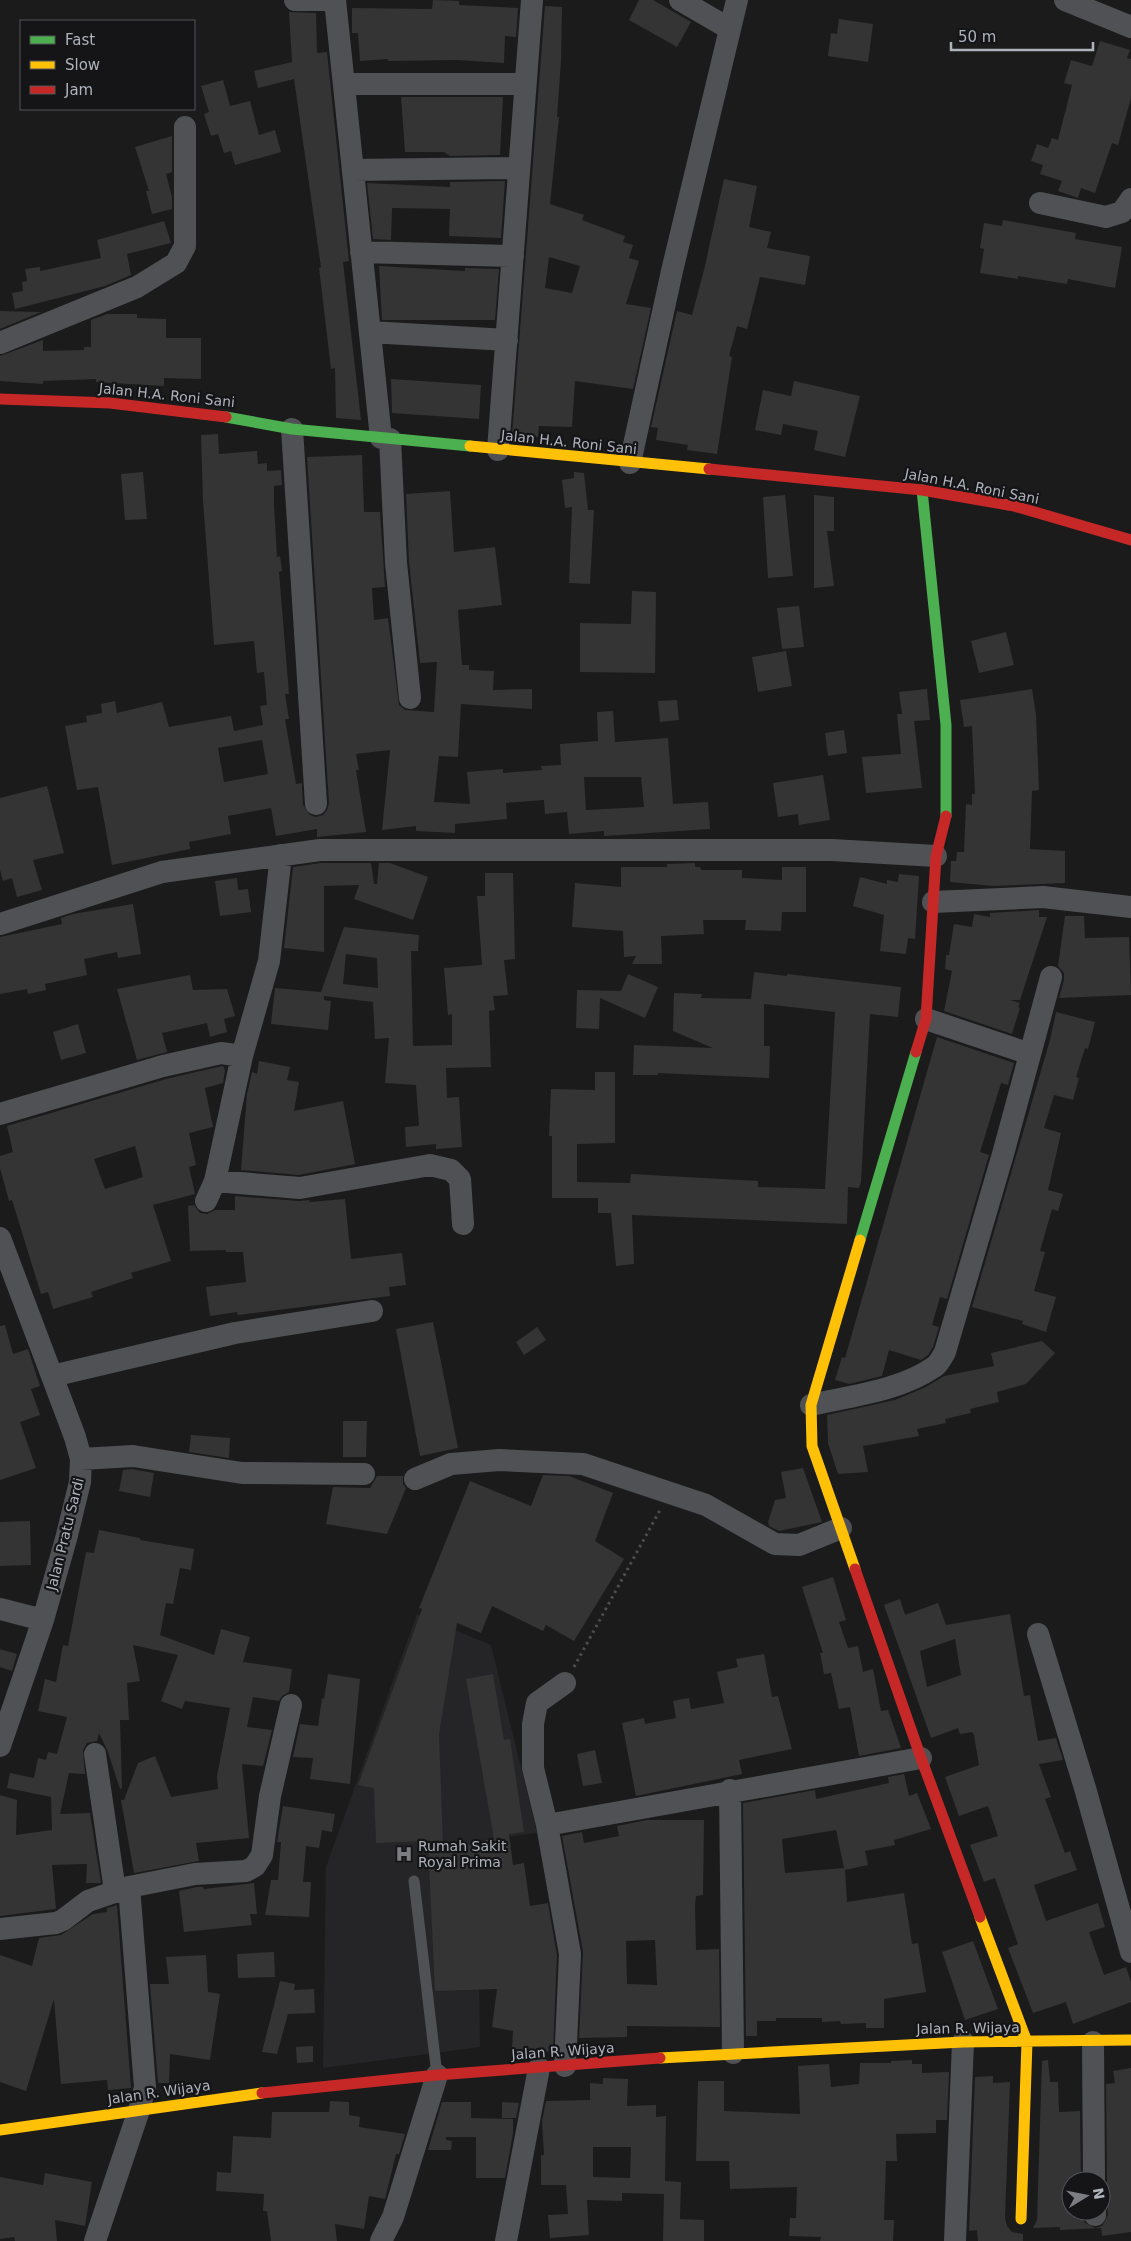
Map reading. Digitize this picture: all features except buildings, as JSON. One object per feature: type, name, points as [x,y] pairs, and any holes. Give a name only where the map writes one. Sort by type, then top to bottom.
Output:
[{"type":"street","points":[[295,0],[326,0]]},
{"type":"street","points":[[335,0],[370,332],[385,439],[410,698]]},
{"type":"street","points":[[498,450],[532,0]]},
{"type":"street","points":[[680,0],[730,29]]},
{"type":"street","points":[[630,463],[672,271],[737,0]]},
{"type":"street","points":[[1065,0],[1131,27]]},
{"type":"street","points":[[344,84],[526,84]]},
{"type":"street","points":[[0,342],[138,287],[176,262],[185,246],[185,127]]},
{"type":"street","points":[[353,170],[519,168]]},
{"type":"street","points":[[1040,203],[1106,217],[1122,212],[1131,199]]},
{"type":"street","points":[[361,252],[513,256]]},
{"type":"street","points":[[370,332],[507,340]]},
{"type":"street","name":"Jalan H.A. Roni Sani","points":[[0,399],[65,399],[232,417],[292,429],[385,439],[922,490],[1014,506],[1131,540]]},
{"type":"street","points":[[292,429],[316,804]]},
{"type":"street","points":[[922,490],[946,725],[946,818],[936,856],[926,1019],[811,1405],[812,1446],[921,1758],[1027,2042],[1021,2218]]},
{"type":"street","points":[[0,924],[162,872],[320,850],[832,850],[936,856]]},
{"type":"street","points":[[281,855],[269,961],[242,1056],[210,1191],[300,1188],[430,1165],[451,1170],[460,1180],[463,1224]]},
{"type":"street","points":[[933,902],[1043,897],[1131,907]]},
{"type":"street","points":[[811,1405],[871,1392],[901,1382],[935,1367],[941,1360],[997,1173],[1050,978]]},
{"type":"street","points":[[926,1019],[1030,1054]]},
{"type":"street","points":[[0,1114],[163,1066],[220,1053],[232,1052],[242,1056]]},
{"type":"street","name":"Jalan Pratu Sardi","points":[[0,1238],[75,1437],[81,1459],[80,1482],[43,1620],[0,1746]]},
{"type":"street","points":[[52,1376],[235,1333],[372,1311]]},
{"type":"street","points":[[81,1459],[134,1456],[242,1473],[364,1474]]},
{"type":"street","points":[[416,1479],[451,1464],[499,1460],[583,1464],[706,1505],[775,1544],[799,1545],[842,1528]]},
{"type":"street","points":[[0,1609],[43,1620]]},
{"type":"street","points":[[1038,1634],[1085,1788],[1131,1952]]},
{"type":"street","points":[[565,1683],[537,1703],[534,1724],[533,1768],[547,1825],[570,1954],[565,2066]]},
{"type":"street","points":[[0,1929],[56,1923],[88,1902],[122,1889],[195,1874],[246,1871],[255,1866],[262,1855],[270,1796],[291,1705]]},
{"type":"street","points":[[95,1754],[122,1889],[145,2087],[95,2241]]},
{"type":"street","points":[[547,1825],[730,1790],[921,1758]]},
{"type":"street","points":[[730,1790],[733,2053]]},
{"type":"street","name":"Jalan R. Wijaya","points":[[0,2130],[280,2090],[437,2075],[733,2053],[963,2042],[1093,2042],[1131,2040]]},
{"type":"street","points":[[955,2241],[963,2042]]},
{"type":"street","points":[[1093,2042],[1094,2171]]},
{"type":"street","points":[[506,2241],[539,2068]]},
{"type":"street","points":[[381,2241],[394,2217],[437,2075]]},
{"type":"lane","points":[[414,1881],[437,2075]]},
{"type":"path","points":[[565,1683],[671,1492]]},
{"type":"shaded area","name":"Rumah Sakit Royal Prima","points":[[417,1614],[491,1645],[537,1833],[477,1841],[480,2047],[323,2068],[326,1867]]},
{"type":"traffic: fast","points":[[226,417],[292,429],[470,446]]},
{"type":"traffic: fast","points":[[922,490],[946,725],[946,816]]},
{"type":"traffic: fast","points":[[860,1240],[916,1052]]},
{"type":"traffic: slow","points":[[470,446],[709,469]]},
{"type":"traffic: slow","points":[[855,1569],[812,1446],[811,1405],[860,1240]]},
{"type":"traffic: slow","points":[[980,1917],[1027,2042],[1021,2219]]},
{"type":"traffic: slow","points":[[660,2058],[963,2042],[1131,2040]]},
{"type":"traffic: slow","points":[[0,2130],[262,2093]]},
{"type":"traffic: jam","points":[[0,399],[110,403],[226,417]]},
{"type":"traffic: jam","points":[[709,469],[922,490],[1014,506],[1131,540]]},
{"type":"traffic: jam","points":[[916,1052],[926,1019],[936,856],[946,816]]},
{"type":"traffic: jam","points":[[855,1569],[921,1758],[980,1917]]},
{"type":"traffic: jam","points":[[262,2093],[437,2075],[660,2058]]},
{"type":"place","name":"Rumah Sakit Royal Prima","points":[[404,1854]]}]
